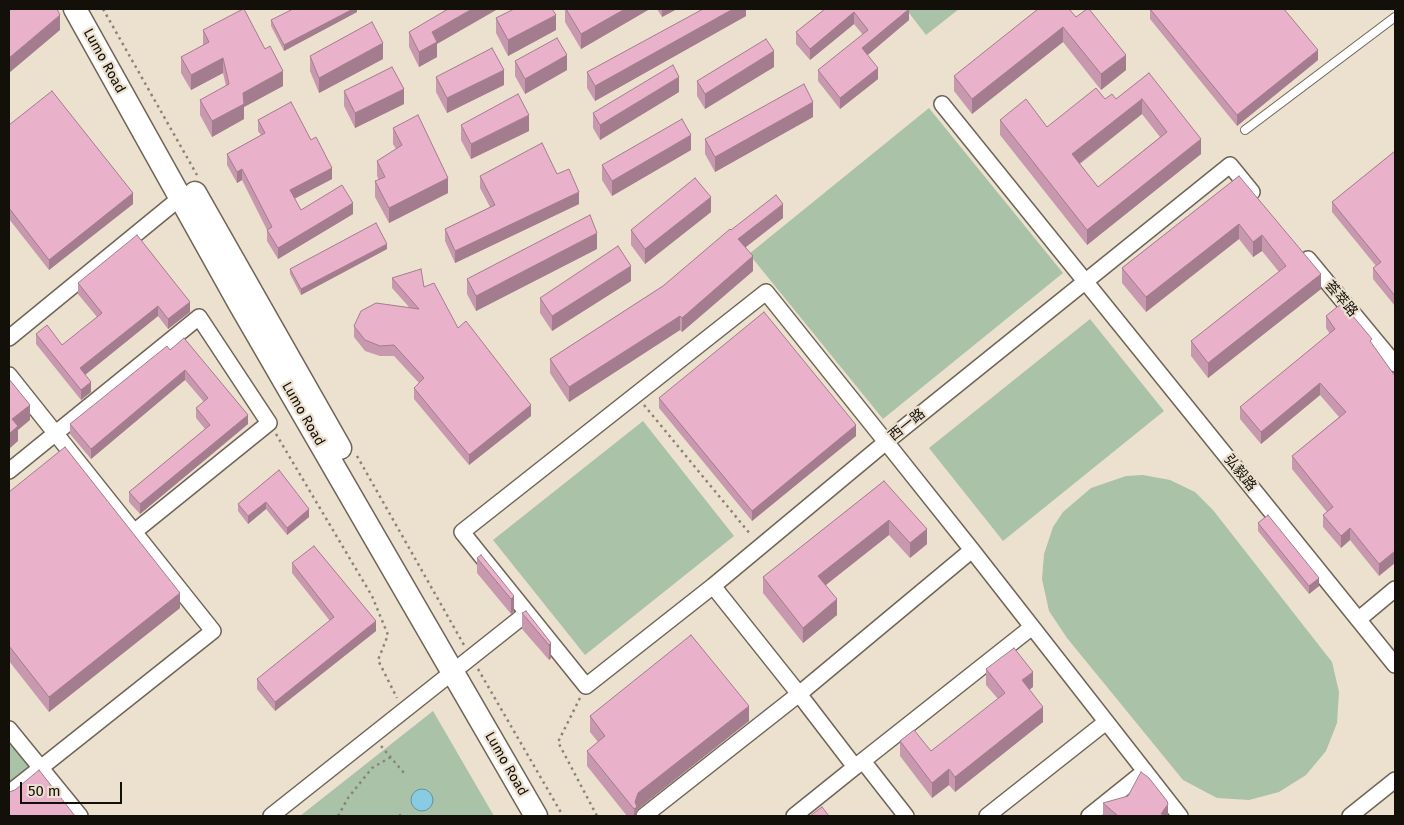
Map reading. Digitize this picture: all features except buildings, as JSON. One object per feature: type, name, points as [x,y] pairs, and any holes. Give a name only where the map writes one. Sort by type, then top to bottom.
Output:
[{"type":"main road","name":"Lumo Road","points":[[75,9],[180,198],[457,668],[549,816]]},
{"type":"main road","name":"Lumo Road","points":[[88,9],[266,315],[536,816]]},
{"type":"street","name":"弘毅路","points":[[942,104],[1395,665]]},
{"type":"street","name":"西一路","points":[[586,686],[713,586],[886,442],[1230,165],[1262,203]]},
{"type":"street","points":[[9,338],[180,198]]},
{"type":"street","name":"荟萃路","points":[[1300,249],[1395,364]]},
{"type":"street","points":[[586,686],[462,532],[766,292],[972,550],[1180,816]]},
{"type":"street","points":[[9,471],[199,318],[269,423],[134,532]]},
{"type":"street","points":[[9,376],[213,631],[9,793]]},
{"type":"street","points":[[644,816],[799,694],[972,550]]},
{"type":"street","points":[[713,586],[799,694],[906,816]]},
{"type":"street","points":[[1359,619],[1395,588]]},
{"type":"street","points":[[271,816],[527,613]]},
{"type":"street","points":[[794,816],[1032,627]]},
{"type":"street","points":[[988,816],[1106,722]]},
{"type":"street","points":[[9,729],[80,816]]},
{"type":"street","points":[[1089,816],[1145,771]]},
{"type":"street","points":[[1350,816],[1395,780]]},
{"type":"lane","points":[[1245,130],[1395,17]]},
{"type":"path","points":[[636,395],[760,546]]},
{"type":"path","points":[[269,423],[372,596],[388,635],[378,660],[392,691],[405,709]]},
{"type":"path","points":[[586,686],[558,742],[597,816]]},
{"type":"path","points":[[372,735],[404,773]]},
{"type":"path","points":[[338,816],[348,798],[372,768],[390,757]]},
{"type":"path","points":[[399,816],[403,813]]},
{"type":"green space","points":[[906,9],[959,9],[926,35]]},
{"type":"green space","points":[[929,108],[1063,273],[883,419],[749,254]]},
{"type":"green space","points":[[1090,319],[1164,411],[1003,541],[929,448]]},
{"type":"green space","points":[[643,421],[734,536],[585,655],[493,540]]},
{"type":"green space","points":[[1143,475],[1170,480],[1195,492],[1213,510],[1332,662],[1339,692],[1337,723],[1326,751],[1306,775],[1279,792],[1249,800],[1217,798],[1183,780],[1067,638],[1049,611],[1042,579],[1044,554],[1053,527],[1063,512],[1091,488],[1126,476]]},
{"type":"green space","points":[[433,711],[494,816],[300,816]]},
{"type":"green space","points":[[9,728],[40,767],[9,793]]},
{"type":"water","points":[[422,789],[430,792],[433,800],[430,808],[422,811],[414,808],[411,800],[414,792]]}]
